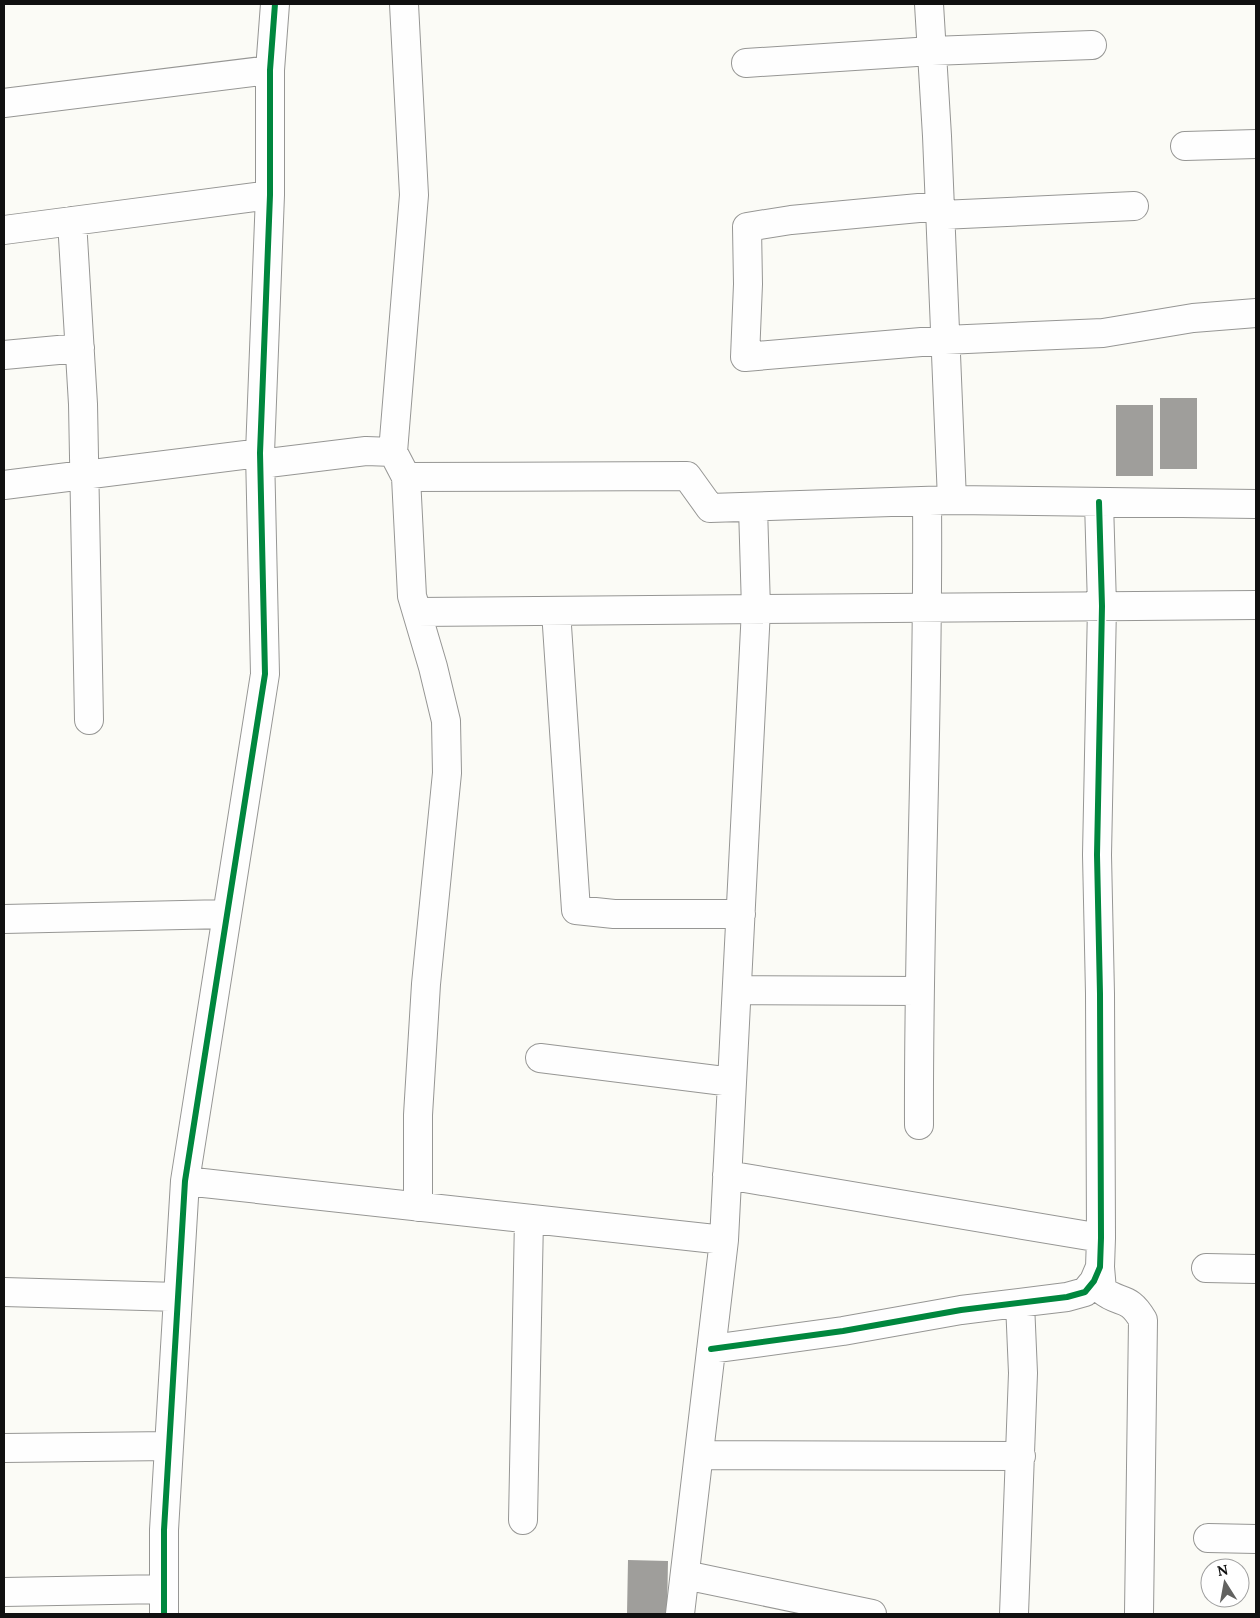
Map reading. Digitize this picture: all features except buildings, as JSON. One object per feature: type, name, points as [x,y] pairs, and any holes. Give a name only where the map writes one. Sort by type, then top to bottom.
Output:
[{"type":"street","points":[[4,1592],[164,1602],[164,1530],[185,1181],[265,674],[260,458],[270,195],[270,70],[276,4]]},
{"type":"street","points":[[404,4],[414,196],[393,452],[406,477],[412,596],[446,721],[447,773],[426,984],[418,1115],[418,1207]]},
{"type":"street","points":[[919,1124],[918,991],[928,607],[940,500],[946,340],[929,4]]},
{"type":"street","points":[[746,63],[1092,45]]},
{"type":"street","points":[[4,103],[270,70]]},
{"type":"street","points":[[1185,146],[1256,144]]},
{"type":"street","points":[[4,226],[72,221],[270,195]]},
{"type":"street","points":[[1134,206],[940,210],[791,220],[747,227],[748,284],[745,358],[946,340],[1103,333],[1193,318],[1256,312]]},
{"type":"street","points":[[72,221],[80,348],[86,530],[89,720]]},
{"type":"street","points":[[4,355],[80,348]]},
{"type":"street","points":[[4,484],[260,458],[366,451],[393,452]]},
{"type":"street","points":[[406,477],[687,476],[710,508],[940,500],[1256,504]]},
{"type":"street","points":[[1099,502],[1102,606],[1097,855],[1100,1013],[1100,1267],[1102,1290],[1110,1297],[1122,1298],[1136,1307],[1143,1320],[1139,1614]]},
{"type":"street","points":[[680,1614],[724,1240],[756,609],[753,507]]},
{"type":"street","points":[[417,612],[1256,605]]},
{"type":"street","points":[[556,611],[576,910],[614,914],[740,914]]},
{"type":"street","points":[[4,919],[226,914]]},
{"type":"street","points":[[737,990],[918,991]]},
{"type":"street","points":[[540,1058],[732,1082]]},
{"type":"street","points":[[727,1175],[1101,1238]]},
{"type":"street","points":[[185,1181],[724,1240]]},
{"type":"street","points":[[523,1520],[529,1219]]},
{"type":"street","points":[[711,1349],[843,1331],[961,1310],[1067,1297],[1085,1292],[1094,1281],[1100,1267]]},
{"type":"street","points":[[1206,1268],[1256,1270]]},
{"type":"street","points":[[4,1292],[178,1297]]},
{"type":"street","points":[[1014,1614],[1023,1373],[1020,1303]]},
{"type":"street","points":[[4,1448],[169,1446]]},
{"type":"street","points":[[699,1455],[1021,1456]]},
{"type":"street","points":[[1208,1538],[1256,1539]]},
{"type":"street","points":[[685,1575],[872,1614]]},
{"type":"cycle path","points":[[164,1614],[164,1530],[185,1181],[265,674],[260,453],[270,195],[270,70],[275,4]]},
{"type":"cycle path","points":[[711,1349],[843,1331],[961,1310],[1067,1297],[1085,1292],[1094,1281],[1100,1267],[1101,1238],[1100,994],[1097,855],[1102,606],[1099,502]]}]
